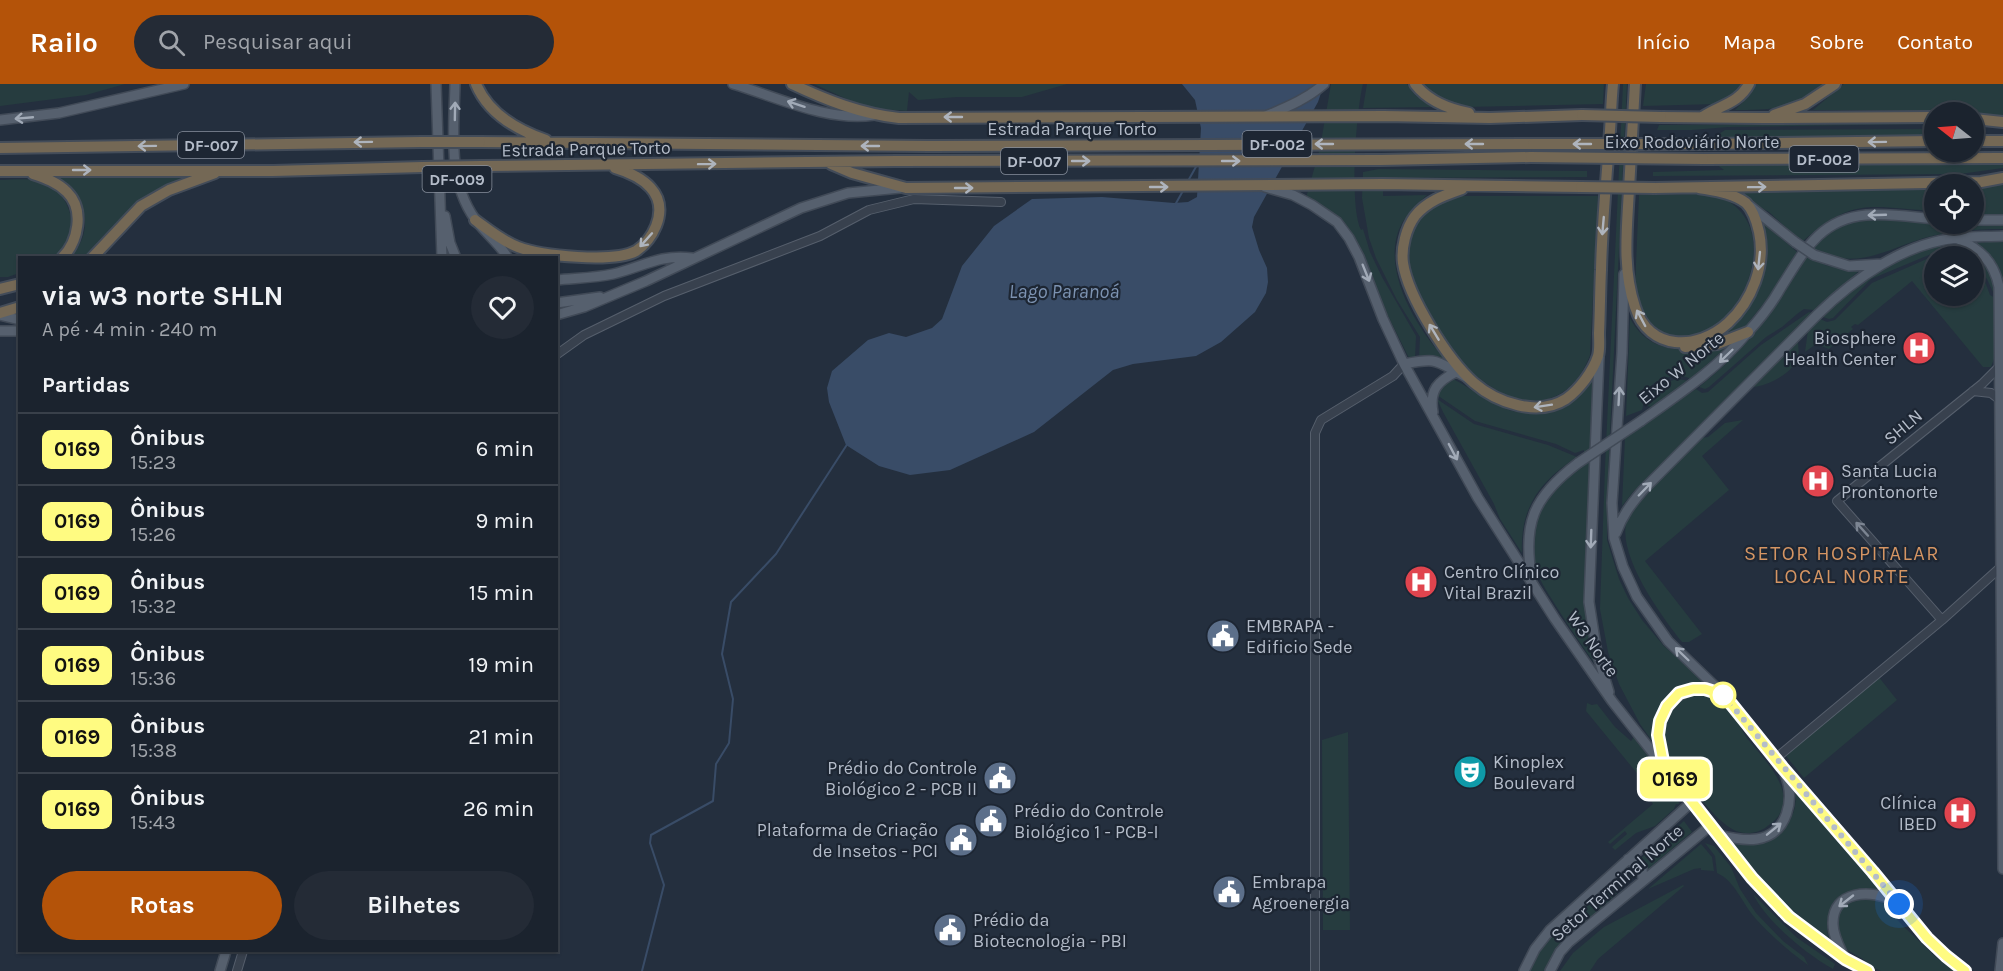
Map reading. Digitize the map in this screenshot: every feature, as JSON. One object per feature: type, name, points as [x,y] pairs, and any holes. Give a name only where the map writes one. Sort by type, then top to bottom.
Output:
[{"type":"highway","points":[[476,84],[483,98],[502,118],[535,136],[558,144]]},
{"type":"highway","points":[[792,84],[829,100],[874,115],[899,118],[1195,116],[1490,118],[1582,115],[1761,118],[1924,117]]},
{"type":"highway","points":[[1415,84],[1421,92],[1449,108],[1490,118]]},
{"type":"highway","points":[[1471,186],[1445,194],[1419,211],[1410,225],[1402,254],[1408,282],[1437,337],[1469,379],[1493,395],[1519,406],[1535,408],[1549,406],[1566,399],[1582,384],[1599,355],[1602,237],[1613,84]]},
{"type":"highway","points":[[1635,84],[1625,254],[1634,306],[1641,320],[1653,334],[1682,347],[1705,347],[1748,332]]},
{"type":"highway","points":[[1704,116],[1734,101],[1749,84]]},
{"type":"highway","points":[[1761,118],[1804,104],[1835,84]]},
{"type":"highway","points":[[1984,120],[2003,122]]},
{"type":"highway","name":"Eixo Rodoviário Norte","points":[[1172,145],[1924,141]]},
{"type":"highway","points":[[1984,141],[2003,141]]},
{"type":"highway","name":"Estrada Parque Torto","points":[[0,148],[421,142],[916,146],[1172,145]]},
{"type":"highway","name":"Eixo Rodoviário Norte","points":[[1172,161],[1531,157],[2003,158]]},
{"type":"highway","name":"Estrada Parque Torto","points":[[0,171],[220,171],[828,162],[1172,161]]},
{"type":"highway","points":[[828,162],[852,173],[906,188],[1265,187],[1382,184],[1699,188],[1982,182],[2003,178]]},
{"type":"highway","points":[[475,220],[504,241],[531,251],[594,257],[612,257],[634,252],[645,244],[658,221],[657,196],[651,187],[635,174],[606,165]]},
{"type":"highway","points":[[24,171],[54,181],[69,193],[76,209],[78,228],[70,250],[64,256]]},
{"type":"highway","points":[[94,256],[141,206],[169,190],[220,171]]},
{"type":"highway","points":[[1669,342],[1689,342],[1718,331],[1739,311],[1748,297],[1758,272],[1761,255],[1758,230],[1749,205],[1737,198],[1699,188]]},
{"type":"highway","points":[[0,289],[18,284]]},
{"type":"highway","points":[[0,314],[18,308]]},
{"type":"main road","points":[[0,120],[59,113],[184,84]]},
{"type":"main road","name":"DF-009","points":[[436,84],[442,256]]},
{"type":"main road","name":"DF-009","points":[[455,84],[455,160],[461,195],[475,220],[506,256]]},
{"type":"main road","points":[[733,84],[832,114],[857,117],[874,115]]},
{"type":"main road","points":[[1264,116],[1295,104],[1324,84]]},
{"type":"main road","points":[[440,184],[450,243],[455,256]]},
{"type":"main road","name":"W3 Norte","points":[[1265,187],[1293,195],[1337,222],[1359,257],[1383,319],[1404,364],[1478,498],[1533,585],[1611,700],[1752,878],[1789,917],[1845,959],[1868,971]]},
{"type":"main road","points":[[558,314],[612,296],[783,215],[822,200],[848,193],[906,188]]},
{"type":"main road","points":[[1749,205],[1814,255],[1849,266],[1882,264]]},
{"type":"main road","name":"Eixo W Norte","points":[[1533,585],[1528,554],[1531,520],[1549,487],[1578,463],[1694,384],[1718,364],[1748,332],[1779,292],[1802,253],[1829,227],[1848,218],[1865,215],[1888,214],[1924,218]]},
{"type":"main road","points":[[1984,220],[2003,220]]},
{"type":"main road","points":[[1614,538],[1620,520],[1643,490],[1827,305],[1882,264],[1921,247],[1956,238],[2003,236]]},
{"type":"main road","points":[[1956,238],[1978,250],[1992,265],[1999,287],[2001,313],[2003,868]]},
{"type":"main road","points":[[1625,254],[1622,353],[1612,503],[1614,538],[1636,597],[1668,641],[1724,695],[1778,763],[1927,938],[1965,971]]},
{"type":"main road","points":[[558,280],[610,275],[659,259],[679,256],[694,258]]},
{"type":"main road","points":[[558,303],[612,296]]},
{"type":"main road","points":[[0,314],[18,319]]},
{"type":"main road","points":[[0,331],[18,331]]},
{"type":"main road","name":"W3 Norte","points":[[1599,355],[1589,602],[1597,653],[1611,700]]},
{"type":"main road","points":[[1404,364],[1434,360],[1442,362],[1469,379]]},
{"type":"main road","points":[[1435,418],[1432,407],[1433,393],[1439,382],[1456,372]]},
{"type":"main road","points":[[1664,766],[1658,735],[1660,721],[1667,706],[1679,693],[1693,689],[1712,690],[1724,695]]},
{"type":"main road","points":[[1719,835],[1759,839],[1778,828],[1787,813],[1791,798],[1789,785],[1778,763]]},
{"type":"main road","name":"Setor Terminal Norte","points":[[1524,971],[1535,949],[1550,930],[1693,801]]},
{"type":"main road","name":"Setor Terminal Norte","points":[[1550,971],[1560,952],[1569,942],[1711,825]]},
{"type":"main road","points":[[1628,859],[1642,868],[1643,880]]},
{"type":"main road","points":[[1845,959],[1834,934],[1832,922],[1839,905],[1854,895],[1870,893],[1887,897],[1899,904]]},
{"type":"main road","points":[[2000,971],[2003,943]]},
{"type":"main road","points":[[220,971],[226,952]]},
{"type":"street","points":[[558,354],[584,335],[664,296],[820,236],[869,210],[915,199],[1001,202]]},
{"type":"street","points":[[1315,971],[1316,433],[1322,420],[1393,376],[1396,370],[1404,364]]},
{"type":"street","name":"SHLN","points":[[1942,620],[1837,501],[2000,367]]},
{"type":"street","points":[[1393,376],[1411,376]]},
{"type":"street","points":[[1973,391],[1991,393],[2000,399]]},
{"type":"street","points":[[1778,763],[2002,566]]},
{"type":"street","points":[[1980,586],[1996,583],[2000,585],[2002,591]]},
{"type":"street","points":[[237,971],[243,952]]},
{"type":"green space","points":[[0,84],[125,84],[86,95],[0,106]]},
{"type":"green space","points":[[814,84],[1067,84],[1022,97],[957,97],[918,100],[909,92],[907,111],[866,108]]},
{"type":"green space","points":[[1331,84],[1363,84],[1355,158],[1357,218],[1382,277],[1416,336],[1415,359],[1410,360],[1383,306],[1364,255],[1351,235],[1306,198],[1320,148]]},
{"type":"green space","points":[[1367,84],[1407,84],[1415,95],[1432,107],[1363,108]]},
{"type":"green space","points":[[1421,84],[1604,84],[1603,104],[1464,107],[1441,101]]},
{"type":"green space","points":[[1623,84],[1627,84],[1607,495],[1607,540],[1619,579],[1642,620],[1663,645],[1708,685],[1690,687],[1667,698],[1657,713],[1655,745],[1640,724],[1619,684],[1608,652],[1600,609]]},
{"type":"green space","points":[[1646,84],[1745,84],[1734,97],[1717,104],[1643,106]]},
{"type":"green space","points":[[1756,84],[1828,84],[1795,103],[1773,108],[1735,110],[1749,96]]},
{"type":"green space","points":[[1844,84],[2003,84],[2003,116],[1984,114],[1984,102],[1924,102],[1924,111],[1813,110]]},
{"type":"green space","points":[[1924,124],[1657,130],[1659,125]]},
{"type":"green space","points":[[1924,129],[1924,135],[1714,137],[1725,130]]},
{"type":"green space","points":[[2003,163],[2003,168],[1960,174],[1653,176],[1653,172],[1724,170],[1716,164]]},
{"type":"green space","points":[[1379,169],[1587,171],[1587,177],[1383,178],[1383,196],[1427,195],[1402,223],[1396,241],[1395,259],[1398,279],[1414,316],[1436,349],[1448,362],[1419,359],[1420,337],[1397,300],[1376,258],[1369,238],[1362,198],[1363,172]]},
{"type":"green space","points":[[193,174],[174,181],[144,198],[120,219],[85,256],[72,256],[79,246],[85,223],[79,201],[62,182],[50,175]]},
{"type":"green space","points":[[0,180],[30,180],[47,184],[62,196],[67,204],[71,222],[68,241],[54,256],[18,256],[18,273],[0,277]]},
{"type":"green space","points":[[2003,183],[2003,215],[1984,214],[1984,186]]},
{"type":"green space","points":[[1924,189],[1924,210],[1879,207],[1850,211],[1820,227],[1802,242],[1769,212],[1729,190]]},
{"type":"green space","points":[[1712,194],[1739,209],[1752,233],[1753,260],[1745,287],[1730,312],[1709,330],[1685,338],[1659,332],[1644,319],[1636,300],[1639,195]]},
{"type":"green space","points":[[1459,196],[1598,196],[1590,355],[1574,382],[1556,396],[1530,401],[1495,389],[1463,364],[1429,320],[1408,268],[1406,251],[1408,241],[1417,222],[1431,208]]},
{"type":"green space","points":[[1758,218],[1797,252],[1768,298],[1745,327],[1708,342],[1737,319],[1758,290],[1764,260]]},
{"type":"green space","points":[[1863,218],[1924,222],[1924,234],[1946,234],[1924,238],[1882,253],[1856,259],[1827,255],[1812,249],[1823,238],[1848,223]]},
{"type":"green space","points":[[1984,225],[2003,225],[2003,229],[1984,229]]},
{"type":"green space","points":[[2003,241],[2003,303],[1997,268],[1984,252],[1984,246],[1977,246],[1974,243]]},
{"type":"green space","points":[[1942,244],[1956,246],[1936,246]]},
{"type":"green space","points":[[1924,250],[1924,257],[1871,279],[1833,318],[1823,317],[1846,293],[1861,282],[1910,255]]},
{"type":"green space","points":[[1807,257],[1828,266],[1860,270],[1814,310],[1804,309],[1766,337],[1709,387],[1705,389],[1699,387],[1752,336],[1778,302]]},
{"type":"green space","points":[[1924,260],[1924,296],[1912,281],[1858,325],[1851,327],[1853,329],[1829,349],[1816,344],[1805,352],[1808,330],[1820,319],[1827,322],[1835,320],[1872,283]]},
{"type":"green space","points":[[1984,262],[1991,273],[1994,294],[1984,276]]},
{"type":"green space","points":[[1984,279],[1990,295],[1995,298],[1995,356],[1991,367],[1983,367],[1933,306],[1984,306]]},
{"type":"green space","points":[[1809,312],[1812,313],[1633,492],[1622,506],[1625,436],[1696,389],[1702,393],[1708,392],[1761,345]]},
{"type":"green space","points":[[1630,318],[1638,331],[1661,346],[1688,350],[1731,343],[1691,379],[1674,376],[1650,386],[1642,410],[1626,416]]},
{"type":"green space","points":[[1798,341],[1798,358],[1790,370],[1771,382],[1753,387]]},
{"type":"green space","points":[[1595,366],[1585,595],[1587,631],[1595,664],[1542,582],[1533,555],[1533,535],[1541,506],[1559,484],[1584,464],[1584,450],[1575,453],[1556,444],[1475,421],[1437,395],[1438,389],[1449,379],[1453,379],[1500,407],[1530,412],[1580,392],[1590,380]]},
{"type":"green space","points":[[1678,379],[1689,381],[1651,407],[1647,406],[1650,394],[1656,386]]},
{"type":"green space","points":[[1437,399],[1474,424],[1548,445],[1577,457],[1553,476],[1535,497],[1525,522],[1522,553],[1500,519]]},
{"type":"green space","points":[[1743,420],[1702,456],[1729,490],[1645,561],[1702,634],[1689,642],[1682,642],[1641,582],[1627,545],[1625,529],[1629,515],[1700,438],[1708,437],[1725,423]]},
{"type":"green space","points":[[1878,676],[1897,700],[1804,778],[1786,756]]},
{"type":"green space","points":[[1693,694],[1713,696],[1726,706],[1778,780],[1783,791],[1784,803],[1779,814],[1762,829],[1743,833],[1727,826],[1673,766],[1663,735],[1665,718],[1675,705]]},
{"type":"green space","points":[[1587,703],[1597,704],[1615,727],[1631,741],[1634,737],[1678,797],[1679,804],[1676,804],[1674,809],[1655,826],[1636,833],[1615,850],[1612,847],[1627,834],[1625,831],[1610,844],[1608,842],[1653,804],[1649,798],[1654,794],[1586,711]]},
{"type":"green space","points":[[1348,732],[1350,930],[1323,930],[1322,740]]},
{"type":"green space","points":[[1795,790],[1881,892],[1856,890],[1841,897],[1835,903],[1828,918],[1829,942],[1780,901],[1731,842],[1748,845],[1760,843],[1778,834],[1791,819],[1796,800]]},
{"type":"green space","points":[[1684,821],[1692,832],[1647,870],[1646,863],[1641,858]]},
{"type":"green space","points":[[1705,843],[1714,846],[1731,867],[1740,889],[1756,913],[1783,941],[1804,957],[1808,965],[1767,931],[1750,912],[1729,881],[1717,873],[1715,856]]},
{"type":"green space","points":[[1701,844],[1712,857],[1714,871],[1694,869],[1648,889]]},
{"type":"green space","points":[[1633,865],[1639,871],[1604,907],[1568,938],[1544,971],[1529,971],[1540,950],[1551,936]]},
{"type":"green space","points":[[1683,885],[1598,959],[1590,971],[1560,971],[1573,953],[1604,927]]},
{"type":"green space","points":[[1753,894],[1796,937],[1835,964],[1833,969],[1811,955],[1777,926]]},
{"type":"green space","points":[[1860,897],[1877,899],[1882,902],[1903,926],[1938,959],[1955,971],[1881,971],[1868,965],[1863,959],[1849,951],[1841,944],[1835,923],[1839,910]]},
{"type":"water","name":"Lago Paranoá","points":[[1182,84],[1324,84],[1318,102],[1254,217],[1252,227],[1267,268],[1268,282],[1266,293],[1255,312],[1221,342],[1196,356],[1133,364],[1113,370],[1034,432],[950,470],[910,475],[879,466],[846,445],[829,402],[827,388],[832,371],[868,340],[889,333],[906,337],[932,328],[942,319],[962,266],[994,226],[1032,199],[1102,197],[1174,203],[1188,202],[1197,197],[1201,128],[1195,100]]},
{"type":"waterway","points":[[1188,181],[1197,165]]},
{"type":"waterway","points":[[1175,205],[1184,189]]},
{"type":"waterway","points":[[642,971],[664,885],[650,843],[651,835],[713,801],[716,764],[729,743],[733,699],[722,654],[731,602],[776,554],[848,443]]},
{"type":"bus line","name":"0169","points":[[1868,971],[1845,959],[1789,917],[1752,878],[1664,766],[1658,735],[1660,721],[1667,706],[1679,693],[1693,689],[1705,689],[1724,695],[1927,938],[1965,971]]},
{"type":"place","name":"Biosphere Health Center","points":[[1919,348]]},
{"type":"place","name":"Santa Lucia Prontonorte","points":[[1818,481]]},
{"type":"place","name":"Centro Clínico Vital Brazil","points":[[1421,582]]},
{"type":"place","name":"EMBRAPA - Edificio Sede","points":[[1223,636]]},
{"type":"place","name":"Kinoplex Boulevard","points":[[1470,772]]},
{"type":"place","name":"Prédio do Controle Biológico 2 - PCB II","points":[[1000,778]]},
{"type":"place","name":"Clínica IBED","points":[[1960,813]]},
{"type":"place","name":"Prédio do Controle Biológico 1 - PCB-I","points":[[991,821]]},
{"type":"place","name":"Plataforma de Criação de Insetos - PCI","points":[[961,840]]},
{"type":"place","name":"Embrapa Agroenergia","points":[[1229,892]]},
{"type":"place","name":"Prédio da Biotecnologia - PBI","points":[[950,930]]},
{"type":"district","name":"SETOR HOSPITALAR LOCAL NORTE","points":[[1842,564]]},
{"type":"route","points":[[1723,695],[1899,904]]}]
